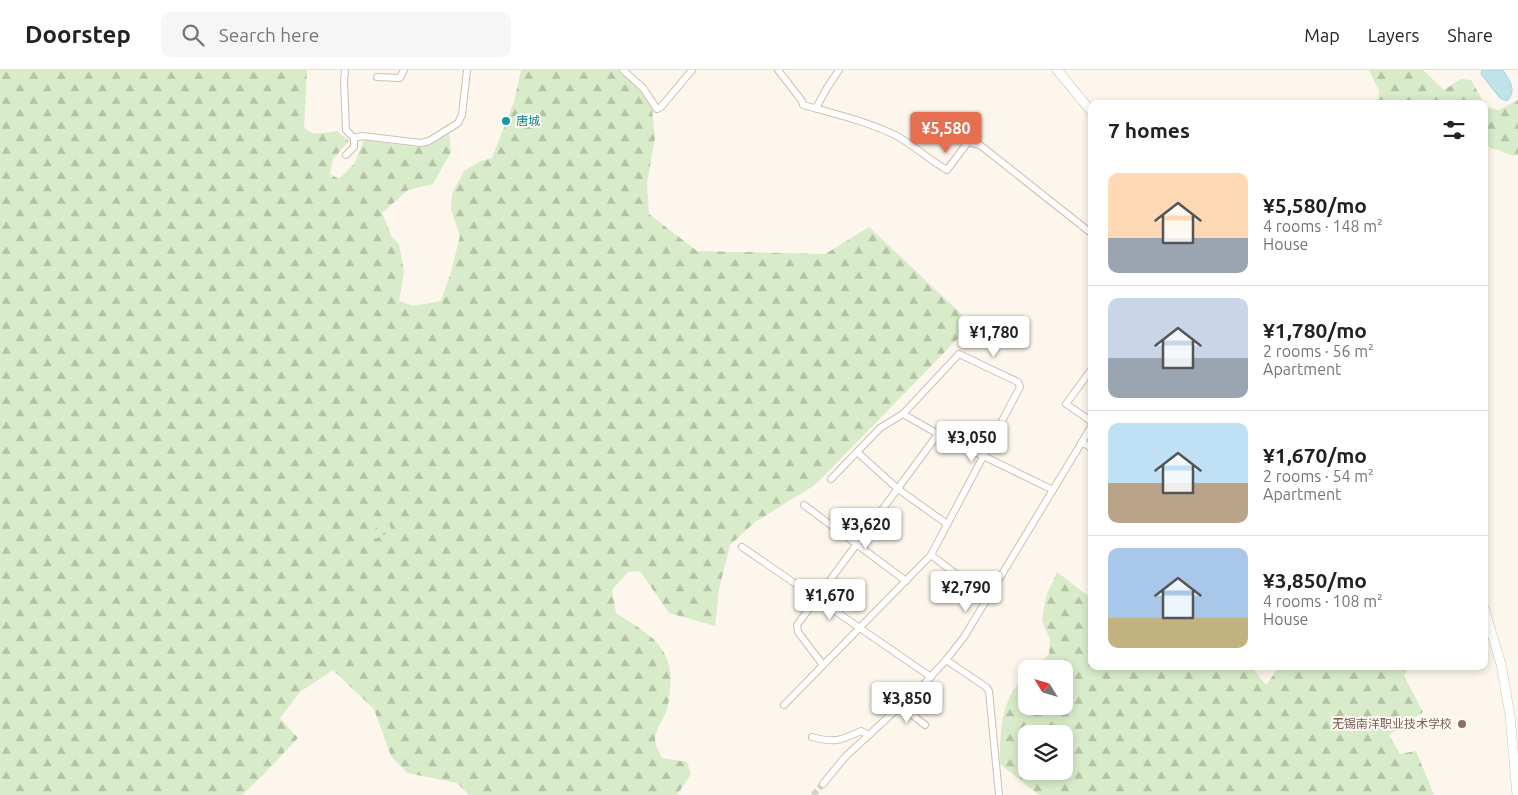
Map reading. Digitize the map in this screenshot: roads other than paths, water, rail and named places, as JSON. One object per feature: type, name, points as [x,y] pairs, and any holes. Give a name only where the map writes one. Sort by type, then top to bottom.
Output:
[{"type":"street","points":[[345,70],[346,130],[354,138],[354,147],[346,155]]},
{"type":"street","points":[[377,77],[400,78],[404,70]]},
{"type":"street","points":[[354,138],[362,136],[421,143],[429,141],[458,123],[462,115],[467,70]]},
{"type":"street","points":[[623,70],[643,88],[657,108],[661,107],[692,70]]},
{"type":"street","points":[[778,70],[804,105],[858,120],[895,135],[947,170],[968,142],[980,145],[1088,231]]},
{"type":"street","points":[[816,108],[840,70]]},
{"type":"street","points":[[1057,70],[1088,108]]},
{"type":"street","points":[[784,705],[931,556],[1020,387],[1018,382],[959,354],[903,414],[880,428],[831,480]]},
{"type":"street","points":[[1088,374],[1066,404],[1088,418]]},
{"type":"street","points":[[903,414],[938,434],[1053,490]]},
{"type":"street","points":[[823,784],[845,757],[931,677],[964,638],[1088,432]]},
{"type":"street","points":[[823,665],[798,632],[797,625],[938,434]]},
{"type":"street","points":[[1082,442],[1088,446]]},
{"type":"street","points":[[857,452],[898,489],[947,524]]},
{"type":"street","points":[[804,505],[906,581]]},
{"type":"street","points":[[742,547],[931,677]]},
{"type":"street","points":[[931,556],[987,598]]},
{"type":"street","points":[[1488,621],[1501,664],[1510,715],[1517,795]]},
{"type":"street","points":[[946,660],[990,691],[999,795]]},
{"type":"street","points":[[901,706],[925,725]]},
{"type":"street","points":[[812,737],[830,741],[846,738],[861,731],[869,735]]},
{"type":"water","points":[[1482,70],[1503,70],[1512,89],[1512,93],[1507,101],[1500,98],[1481,74]]},
{"type":"tunnel","points":[[813,795],[823,784]]},
{"type":"place","name":"唐城","points":[[506,121]]},
{"type":"place","name":"无锡南洋职业技术学校","points":[[1462,724]]}]
